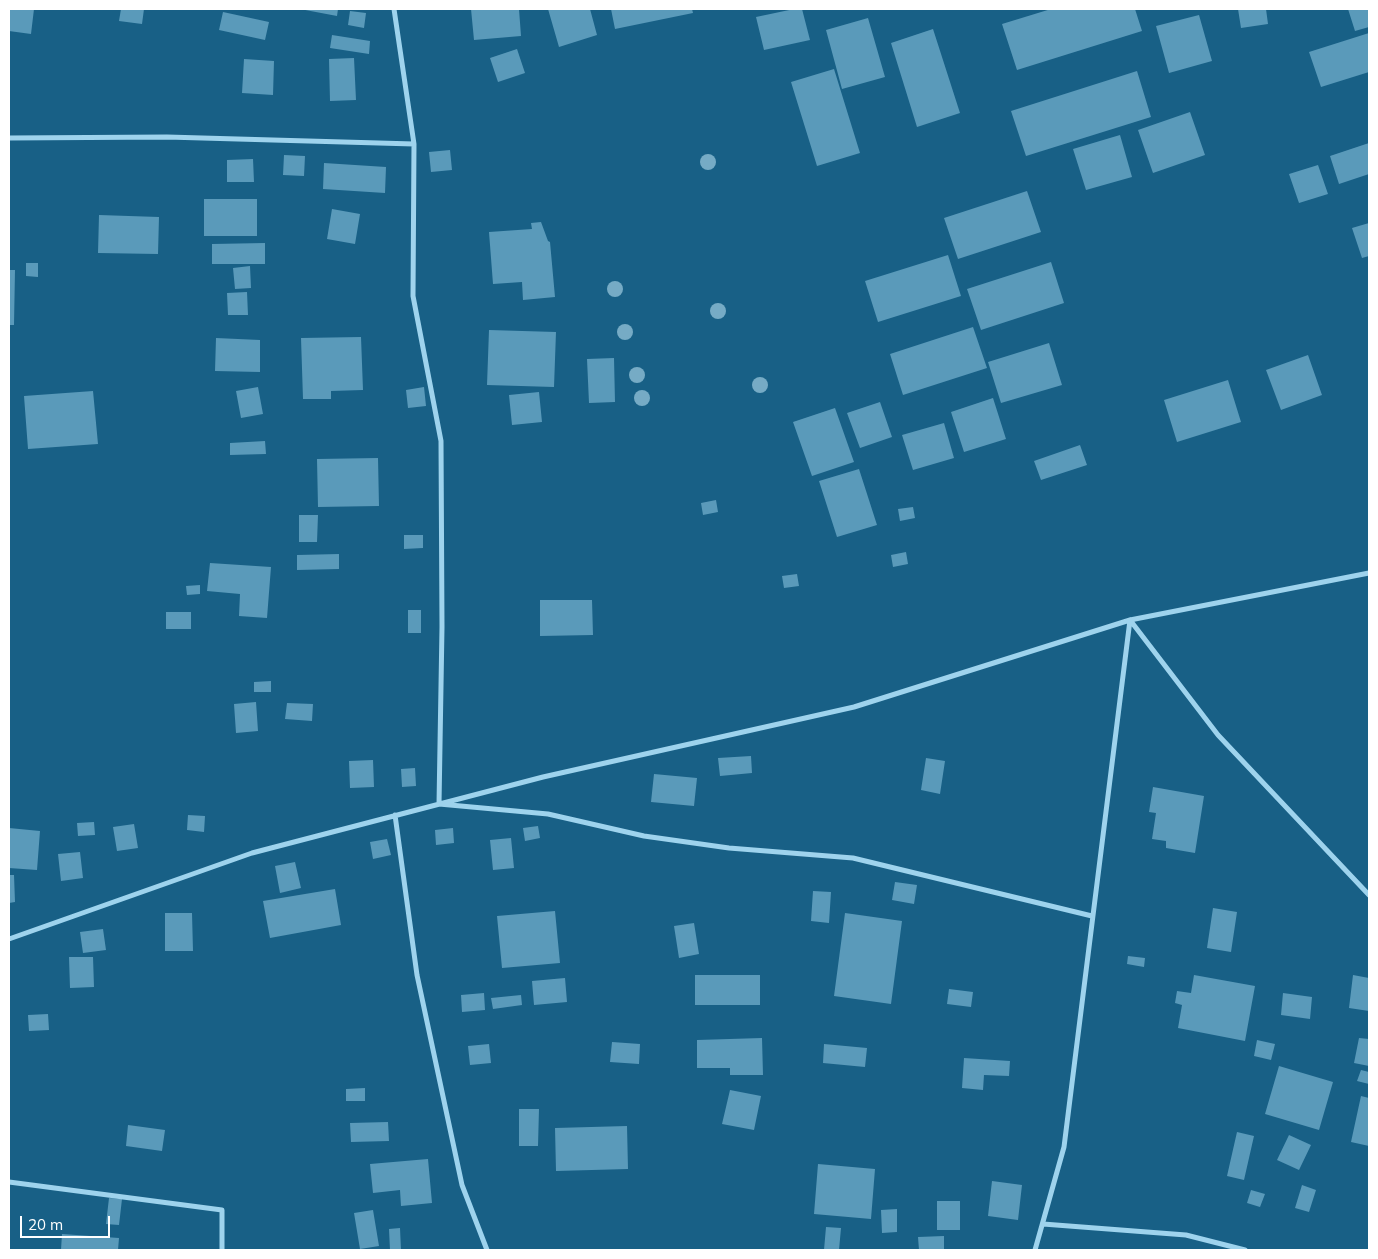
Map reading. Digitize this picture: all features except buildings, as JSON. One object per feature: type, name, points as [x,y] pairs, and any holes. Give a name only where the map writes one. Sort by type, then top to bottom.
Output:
[{"type":"street","points":[[394,9],[414,144],[413,296],[441,442],[442,627],[439,804]]},
{"type":"street","points":[[9,138],[167,137],[414,144]]},
{"type":"street","points":[[9,939],[252,853],[543,777],[854,707],[1130,620],[1369,572]]},
{"type":"street","points":[[1130,620],[1218,735],[1369,895]]},
{"type":"street","points":[[1036,1250],[1064,1147],[1130,620]]},
{"type":"street","points":[[439,804],[548,814],[644,836],[729,848],[853,858],[1092,916]]},
{"type":"street","points":[[395,815],[421,994],[462,1185],[487,1250]]},
{"type":"street","points":[[9,1182],[222,1210],[222,1250]]},
{"type":"street","points":[[1043,1224],[1186,1235],[1245,1250]]}]
